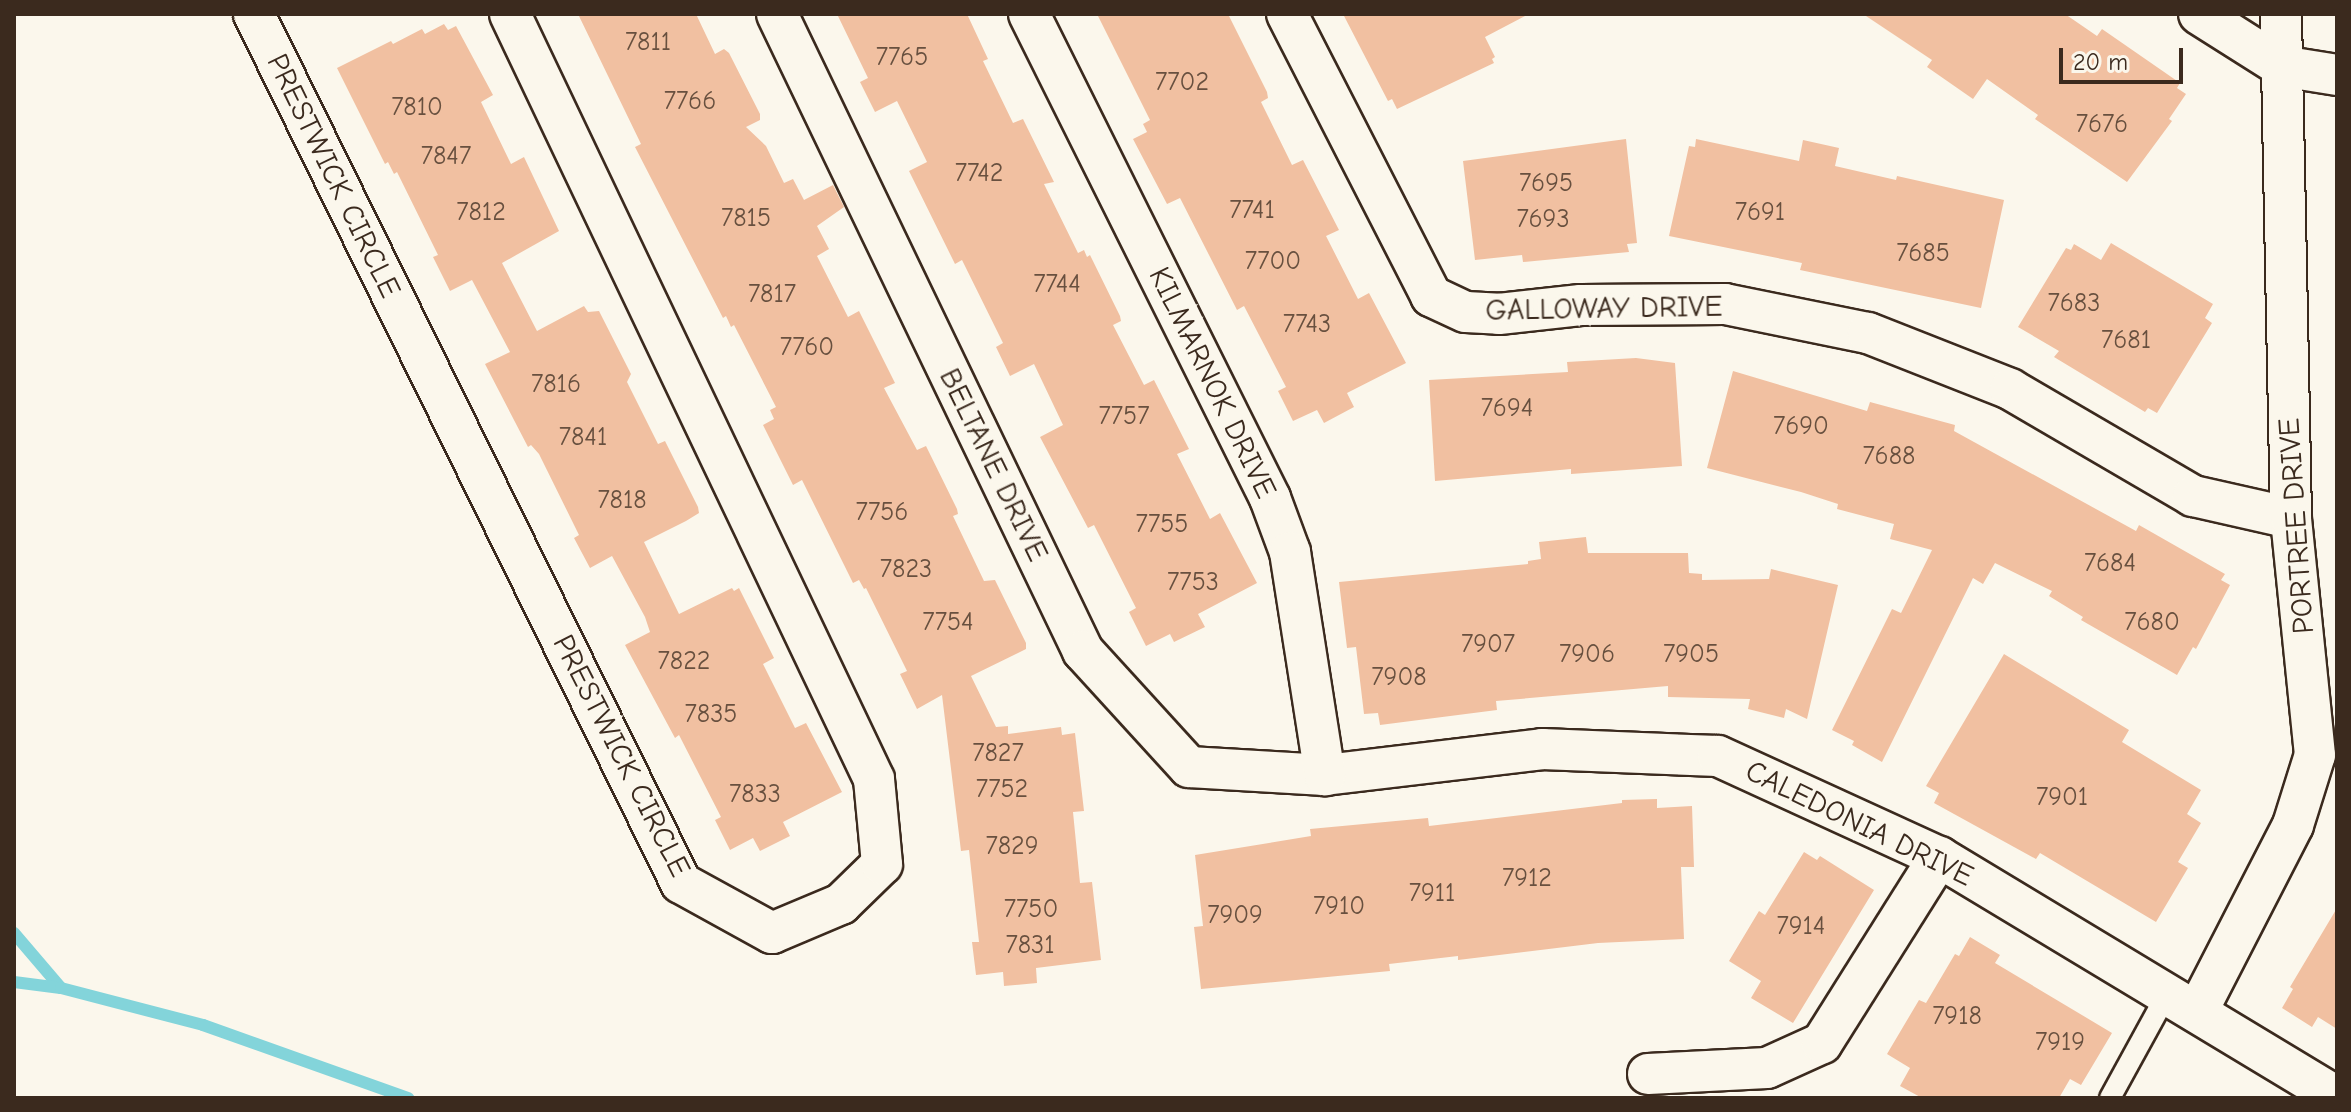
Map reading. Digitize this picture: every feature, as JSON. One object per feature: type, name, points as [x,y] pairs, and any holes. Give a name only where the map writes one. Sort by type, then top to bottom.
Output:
[{"type":"street","name":"PRESTWICK CIRCLE","points":[[254,14],[681,883],[772,933],[841,904],[882,864],[874,779],[510,14]]},
{"type":"street","name":"BELTANE DRIVE","points":[[777,14],[1083,651],[1189,767],[1325,775]]},
{"type":"street","name":"KILMARNOK DRIVE","points":[[1029,14],[1270,498],[1290,552],[1325,775]]},
{"type":"street","name":"GALLOWAY DRIVE","points":[[1287,14],[1431,296],[1466,312],[1499,314],[1581,305],[1725,304],[1868,333],[2010,389],[2193,496],[2291,518]]},
{"type":"street","points":[[2199,14],[2281,66],[2337,75]]},
{"type":"street","name":"PORTREE DRIVE","points":[[2182,1003],[2293,825],[2326,753],[2291,518],[2281,14]]},
{"type":"street","name":"CALEDONIA DRIVE","points":[[1325,775],[1542,749],[1718,756],[1939,857],[2337,1097]]},
{"type":"street","points":[[1648,1074],[1767,1068],[1822,1043],[1939,857]]},
{"type":"lane","points":[[2110,1098],[2182,1003]]},
{"type":"building","points":[[578,14],[696,14],[715,54],[724,49],[729,53],[760,114],[760,120],[746,127],[766,146],[784,183],[793,179],[804,200],[833,185],[844,207],[817,226],[829,249],[817,256],[848,317],[859,311],[895,383],[884,388],[917,450],[926,446],[957,509],[958,514],[953,516],[984,581],[995,580],[1026,643],[1026,649],[971,676],[996,727],[1008,726],[1008,734],[1061,727],[1062,735],[1075,733],[1084,811],[1073,812],[1080,883],[1092,882],[1101,960],[1036,968],[1037,983],[1004,986],[1003,972],[976,975],[972,942],[979,942],[969,850],[961,851],[942,695],[917,709],[900,674],[907,671],[866,588],[859,580],[853,583],[802,480],[793,485],[763,425],[774,419],[770,410],[776,407],[734,325],[731,327],[726,316],[723,318],[635,147],[641,144]]},
{"type":"building","points":[[837,14],[967,14],[988,59],[983,61],[1013,123],[1023,119],[1054,182],[1044,184],[1078,253],[1084,250],[1087,257],[1090,255],[1120,316],[1121,321],[1113,325],[1144,385],[1154,380],[1189,449],[1177,454],[1210,519],[1220,513],[1257,583],[1198,614],[1205,627],[1174,642],[1170,634],[1146,646],[1129,612],[1136,608],[1094,525],[1088,528],[1040,437],[1063,425],[1034,364],[1010,376],[996,347],[1003,343],[962,260],[955,264],[909,171],[927,162],[897,101],[875,112],[860,82],[868,78]]},
{"type":"building","points":[[1097,14],[1228,14],[1267,92],[1268,98],[1261,102],[1292,165],[1303,160],[1339,230],[1326,236],[1358,299],[1369,293],[1406,363],[1347,393],[1354,407],[1324,423],[1317,410],[1293,421],[1278,391],[1286,387],[1244,306],[1237,310],[1180,198],[1167,204],[1133,139],[1147,132],[1143,124],[1150,120]]},
{"type":"building","points":[[1343,14],[1529,14],[1485,37],[1495,57],[1492,59],[1494,63],[1397,109],[1392,99],[1388,101]]},
{"type":"building","points":[[1863,14],[2065,14],[2097,36],[2102,29],[2180,83],[2177,88],[2186,94],[2169,119],[2172,121],[2127,182],[2035,119],[2038,115],[1987,79],[1973,99],[1927,67],[1932,60]]},
{"type":"building","points":[[444,24],[448,30],[456,26],[493,95],[481,102],[511,164],[524,157],[559,231],[502,263],[537,331],[584,306],[588,312],[599,311],[631,374],[627,382],[658,444],[665,441],[698,507],[699,513],[644,542],[679,614],[732,588],[734,591],[739,588],[774,658],[763,664],[795,728],[806,723],[842,792],[783,822],[790,836],[760,851],[753,838],[730,850],[715,820],[721,817],[679,735],[675,738],[625,645],[650,632],[645,617],[612,556],[590,568],[574,538],[579,535],[539,454],[531,445],[528,447],[485,364],[510,352],[472,280],[450,291],[433,257],[438,255],[397,172],[394,174],[388,162],[385,164],[337,68],[391,41],[393,44],[422,29],[425,34]]},
{"type":"building","points":[[1626,139],[1637,243],[1627,244],[1629,252],[1523,262],[1522,255],[1475,260],[1463,161]]},
{"type":"building","points":[[1696,139],[1799,161],[1803,140],[1839,148],[1835,166],[1896,180],[1897,176],[2004,200],[1981,308],[1800,270],[1802,263],[1669,236],[1689,146],[1695,147]]},
{"type":"building","points":[[2111,243],[2213,304],[2205,318],[2212,323],[2157,413],[2148,408],[2145,412],[2054,357],[2059,351],[2018,327],[2066,248],[2071,250],[2074,244],[2101,260]]},
{"type":"building","points":[[1636,358],[1675,363],[1682,466],[1571,474],[1571,469],[1435,481],[1429,380],[1568,372],[1567,362]]},
{"type":"building","points":[[1733,371],[1867,411],[1870,402],[1955,425],[1954,431],[2136,531],[2139,525],[2225,574],[2221,580],[2230,585],[2196,649],[2193,647],[2177,675],[2081,620],[2083,617],[2049,596],[2052,591],[1995,563],[1983,584],[1973,578],[1882,762],[1852,745],[1854,741],[1832,730],[1892,609],[1901,613],[1932,550],[1890,539],[1894,524],[1837,509],[1838,504],[1801,492],[1707,468]]},
{"type":"building","points":[[1586,537],[1588,553],[1688,553],[1689,573],[1702,574],[1702,580],[1769,579],[1771,569],[1838,585],[1807,719],[1786,709],[1784,718],[1748,709],[1750,699],[1668,697],[1668,686],[1496,701],[1497,710],[1380,725],[1378,713],[1364,714],[1356,647],[1347,648],[1339,582],[1528,564],[1528,561],[1541,559],[1539,542]]},
{"type":"building","points":[[2004,654],[2129,730],[2122,742],[2201,790],[2187,814],[2201,823],[2178,862],[2188,868],[2156,922],[2040,853],[2036,859],[1934,803],[1939,793],[1926,786]]},
{"type":"building","points":[[1657,799],[1657,808],[1692,806],[1694,867],[1681,867],[1684,939],[1598,943],[1458,960],[1458,956],[1389,964],[1390,971],[1201,989],[1194,927],[1203,926],[1195,855],[1311,836],[1310,829],[1428,818],[1429,826],[1622,803],[1622,800]]},
{"type":"building","points":[[1804,852],[1817,860],[1820,856],[1874,890],[1793,1023],[1751,998],[1761,981],[1729,961],[1759,911],[1765,915]]},
{"type":"building","points":[[2337,908],[2337,1029],[2318,1017],[2312,1027],[2282,1008],[2293,989],[2290,987]]},
{"type":"building","points":[[1970,937],[2000,955],[1995,963],[2112,1033],[2081,1085],[2070,1079],[2059,1098],[1922,1098],[1900,1086],[1910,1068],[1887,1054],[1919,1000],[1926,1003],[1955,954],[1959,956]]},
{"type":"waterway","points":[[14,933],[61,988]]},
{"type":"waterway","points":[[14,982],[61,988],[203,1025],[408,1098]]}]
